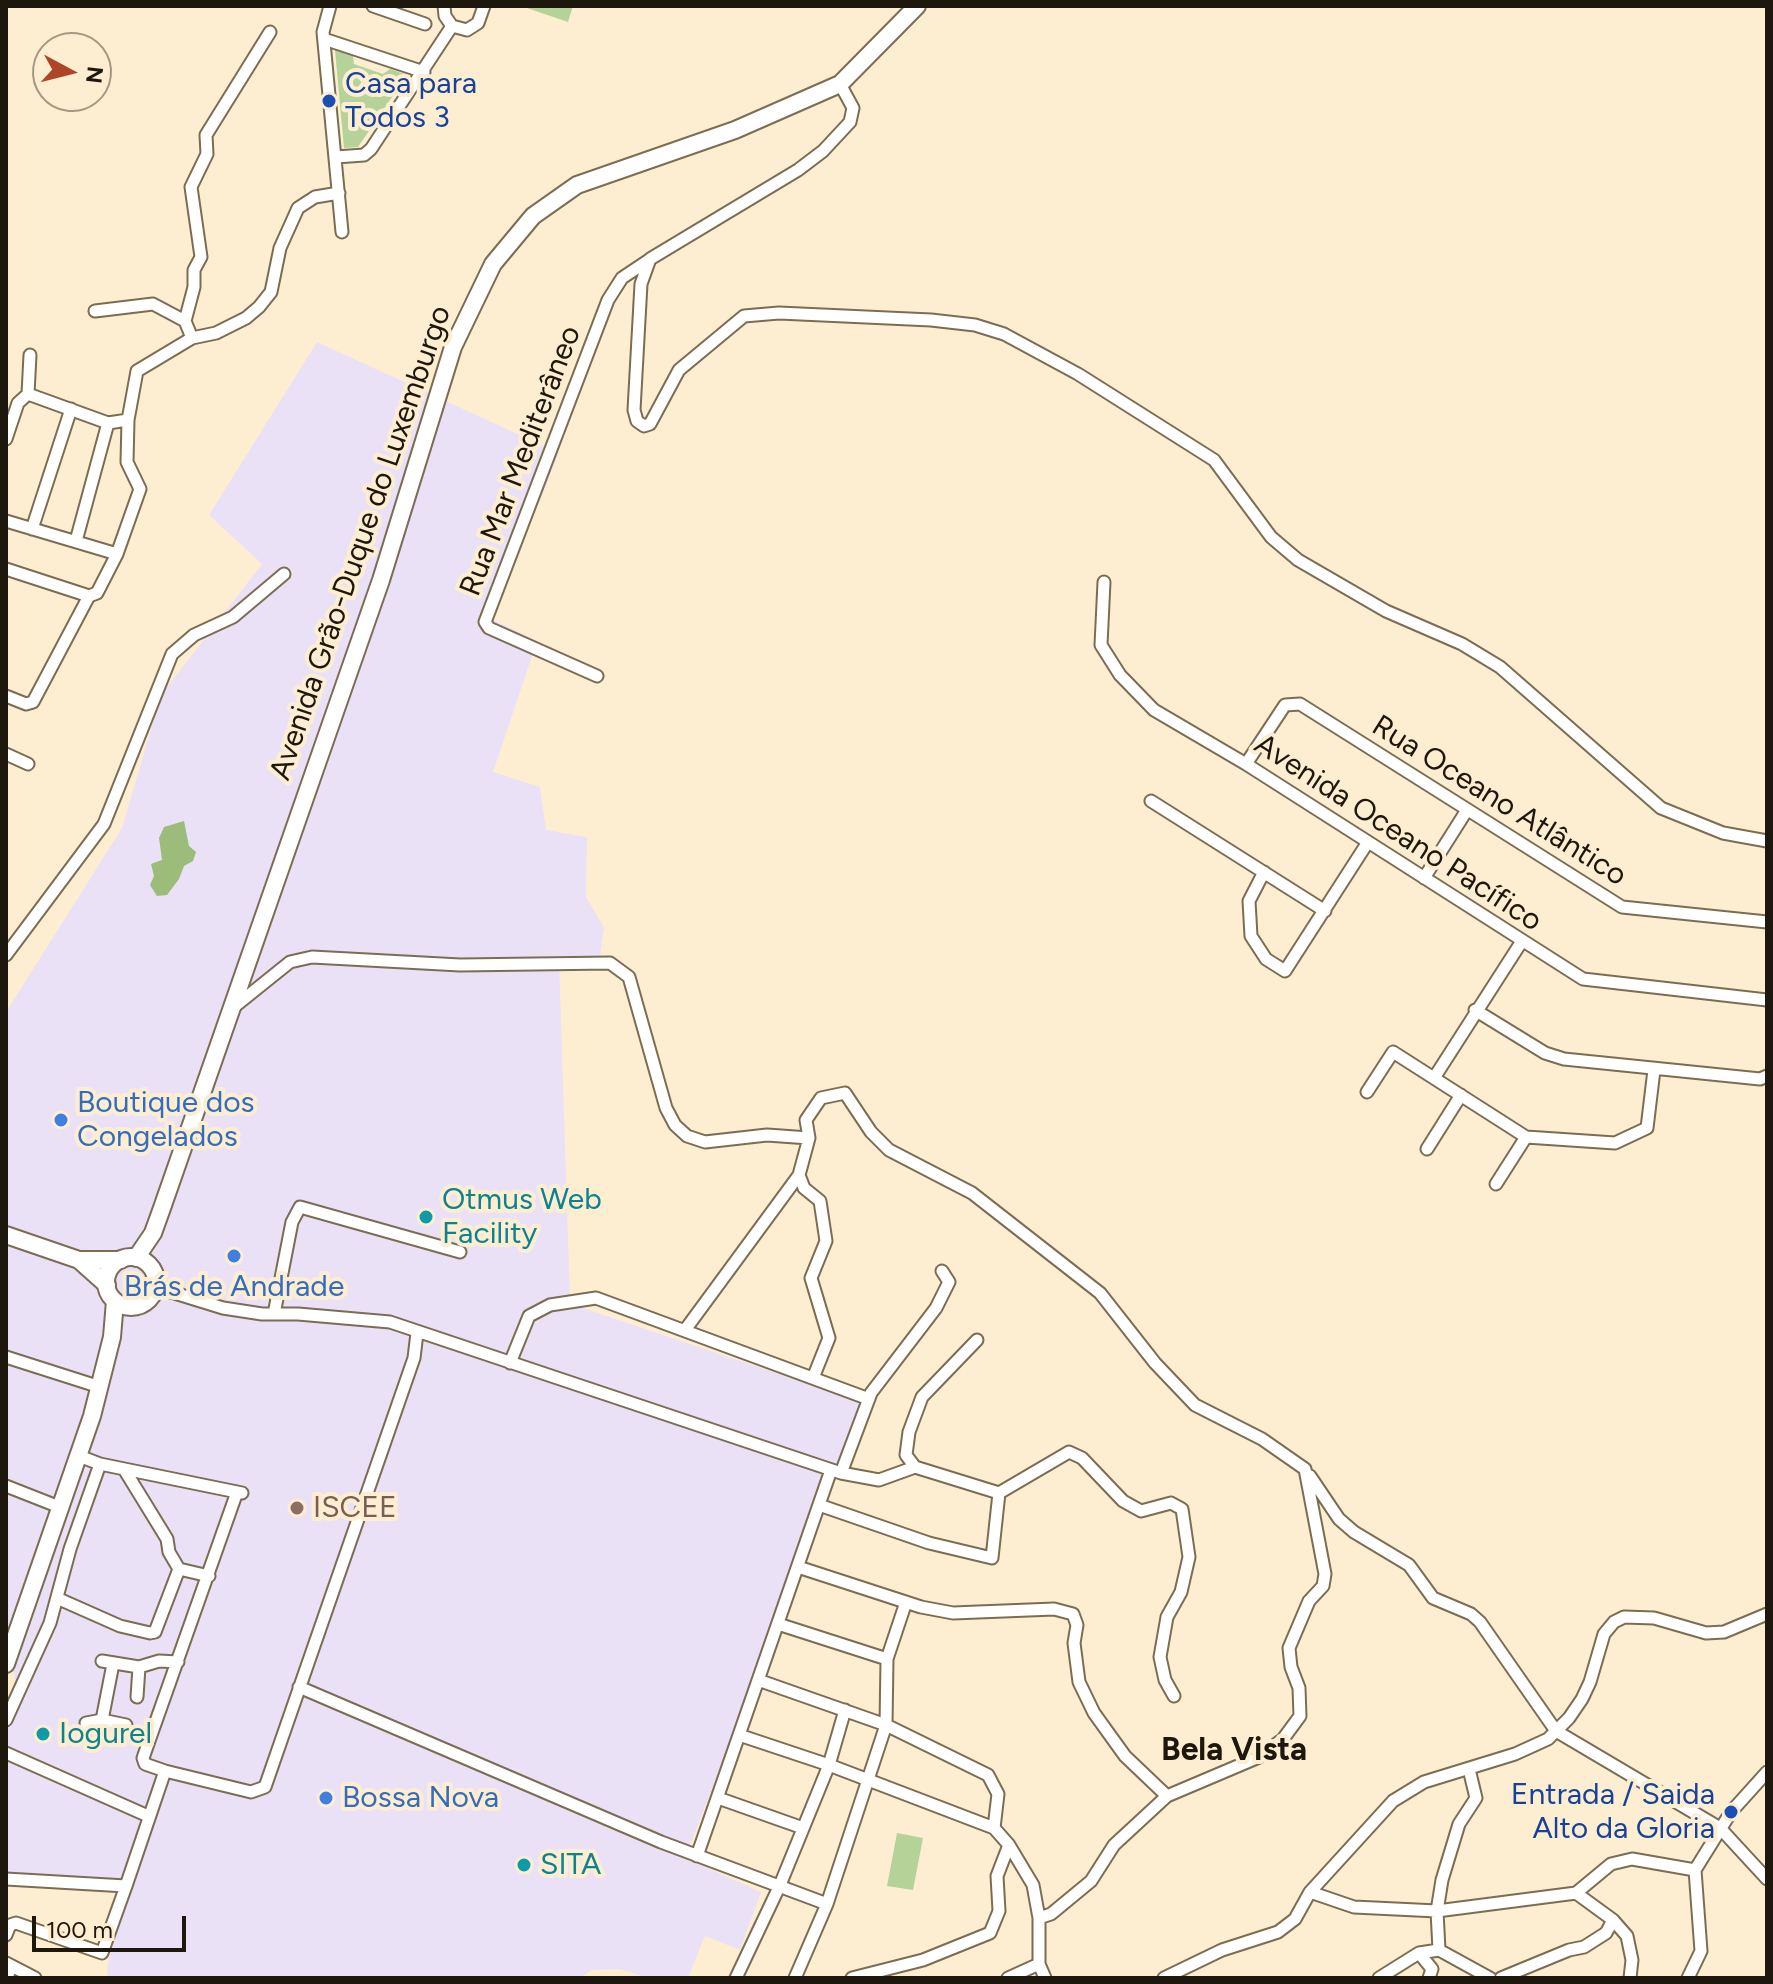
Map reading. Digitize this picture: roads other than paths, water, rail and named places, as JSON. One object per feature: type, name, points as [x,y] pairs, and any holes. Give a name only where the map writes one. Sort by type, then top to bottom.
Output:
[{"type":"main road","name":"Avenida Grão-Duque do Luxemburgo","points":[[135,1262],[153,1233],[381,580],[453,347],[493,264],[533,216],[577,185],[735,130],[840,84],[917,6]]},
{"type":"main road","points":[[6,1235],[79,1260],[135,1262],[155,1287],[151,1298],[112,1337]]},
{"type":"main road","points":[[6,1664],[79,1456],[112,1337],[115,1301],[107,1285],[79,1260]]},
{"type":"main road","points":[[107,1285],[109,1272],[135,1262]]},
{"type":"main road","points":[[115,1301],[128,1307],[141,1305]]},
{"type":"street","points":[[330,6],[324,39],[342,232]]},
{"type":"street","points":[[373,6],[425,24]]},
{"type":"street","points":[[444,6],[445,16],[452,26],[459,29],[473,27],[482,18],[484,6]]},
{"type":"street","points":[[336,157],[368,153],[452,26]]},
{"type":"street","points":[[192,338],[185,321],[194,287],[194,270],[201,257],[191,206],[191,187],[207,154],[206,135],[270,32]]},
{"type":"street","points":[[324,39],[424,72]]},
{"type":"street","points":[[840,84],[853,108],[850,122],[823,151],[798,170],[650,259],[641,284],[634,410],[637,421],[644,426],[657,417],[679,370],[744,316],[769,313],[931,320],[975,325],[1004,334],[1078,374],[1214,460],[1271,537],[1298,560],[1386,611],[1462,644],[1500,667],[1661,808],[1723,833],[1767,841]]},
{"type":"street","points":[[6,569],[89,596],[97,593],[117,554],[140,489],[127,462],[128,420],[137,371],[192,338],[216,333],[246,318],[268,298],[286,231],[298,208],[315,197],[339,193]]},
{"type":"street","name":"Rua Mar Mediterâneo","points":[[597,676],[489,628],[485,622],[608,300],[622,278],[650,259]]},
{"type":"street","points":[[95,311],[153,304],[185,321]]},
{"type":"street","points":[[28,394],[30,355]]},
{"type":"street","points":[[28,394],[108,423],[128,420]]},
{"type":"street","points":[[6,439],[12,404],[28,394]]},
{"type":"street","points":[[32,529],[71,409]]},
{"type":"street","points":[[76,541],[108,423]]},
{"type":"street","points":[[6,521],[117,554]]},
{"type":"street","points":[[6,955],[104,824],[172,654],[194,635],[233,617],[284,574]]},
{"type":"street","name":"Avenida Oceano Pacífico","points":[[1104,582],[1101,645],[1120,675],[1154,710],[1246,764],[1583,979],[1767,1000]]},
{"type":"street","points":[[6,696],[30,704],[64,641],[77,624],[89,596]]},
{"type":"street","name":"Rua Oceano Atlântico","points":[[1246,764],[1285,705],[1300,704],[1622,907],[1767,922]]},
{"type":"street","points":[[6,754],[28,764]]},
{"type":"street","points":[[1151,801],[1325,911]]},
{"type":"street","points":[[1424,878],[1467,810]]},
{"type":"street","points":[[1264,872],[1249,901],[1251,936],[1266,959],[1285,971],[1368,842]]},
{"type":"street","points":[[1434,1078],[1522,941]]},
{"type":"street","points":[[232,1008],[290,962],[312,957],[460,965],[610,963],[629,977],[666,1108],[675,1125],[687,1136],[705,1142],[767,1135],[809,1138]]},
{"type":"street","points":[[1475,1010],[1545,1053],[1564,1059],[1760,1079],[1767,1076]]},
{"type":"street","points":[[1367,1092],[1393,1052],[1526,1137],[1615,1143],[1633,1138],[1647,1128],[1654,1070]]},
{"type":"street","points":[[685,1330],[799,1175],[809,1138],[806,1120],[821,1098],[845,1093],[871,1132],[889,1150],[972,1193],[1100,1293],[1155,1363],[1195,1405],[1262,1439],[1305,1469],[1339,1519],[1409,1565],[1433,1598],[1471,1614],[1480,1622],[1556,1731],[1720,1828],[1767,1879]]},
{"type":"street","points":[[1427,1149],[1461,1095]]},
{"type":"street","points":[[1496,1184],[1526,1137]]},
{"type":"street","points":[[799,1175],[804,1188],[820,1201],[826,1241],[811,1278],[829,1338],[813,1378]]},
{"type":"street","points":[[274,1314],[292,1222],[300,1207],[460,1252]]},
{"type":"street","points":[[697,1856],[819,1505],[869,1399],[936,1308],[949,1282],[942,1271]]},
{"type":"street","points":[[155,1287],[223,1308],[390,1322],[836,1472],[879,1480],[915,1467]]},
{"type":"street","points":[[510,1363],[529,1316],[550,1305],[578,1298],[596,1298],[869,1399]]},
{"type":"street","points":[[79,1456],[100,1464],[240,1493],[143,1758],[145,1764],[165,1771],[251,1792],[260,1791],[265,1787],[414,1358],[417,1333]]},
{"type":"street","points":[[977,1340],[922,1397],[909,1432],[906,1455],[915,1467],[999,1493],[1069,1452],[1082,1458],[1123,1501],[1141,1511],[1171,1503],[1182,1509],[1189,1557],[1181,1592],[1167,1617],[1160,1657],[1165,1680],[1174,1696]]},
{"type":"street","points":[[6,1357],[100,1387]]},
{"type":"street","points":[[6,1720],[59,1599],[70,1549],[100,1464]]},
{"type":"street","points":[[124,1469],[167,1539],[169,1552],[179,1569],[209,1576]]},
{"type":"street","points":[[1039,1918],[1051,1914],[1091,1881],[1114,1845],[1167,1796],[1259,1757],[1283,1739],[1300,1716],[1299,1688],[1291,1667],[1289,1648],[1309,1601],[1323,1586],[1325,1574],[1305,1469]]},
{"type":"street","points":[[6,1486],[62,1508]]},
{"type":"street","points":[[819,1505],[929,1543],[992,1558],[999,1493]]},
{"type":"street","points":[[798,1567],[906,1602],[953,1613],[1054,1609],[1073,1614],[1077,1625],[1074,1643],[1079,1682],[1094,1713],[1125,1756],[1167,1796]]},
{"type":"street","points":[[59,1599],[120,1626],[155,1632],[179,1569]]},
{"type":"street","points":[[795,1978],[827,1904],[870,1780],[886,1725],[887,1659],[906,1602]]},
{"type":"street","points":[[1164,1978],[1222,1950],[1278,1932],[1295,1919],[1310,1892],[1393,1801],[1424,1782],[1515,1754],[1548,1739],[1582,1699],[1604,1634],[1614,1622],[1624,1617],[1654,1618],[1706,1633],[1724,1632],[1767,1614]]},
{"type":"street","points":[[778,1624],[887,1659]]},
{"type":"street","points":[[102,1661],[139,1667],[159,1661],[178,1662]]},
{"type":"street","points":[[137,1697],[139,1667]]},
{"type":"street","points":[[102,1720],[112,1669]]},
{"type":"street","points":[[758,1680],[886,1725],[988,1775],[998,1794],[994,1828]]},
{"type":"street","points":[[299,1687],[697,1856],[827,1904]]},
{"type":"street","points":[[736,1978],[780,1885],[829,1765],[845,1710]]},
{"type":"street","points":[[86,1723],[102,1720],[126,1725]]},
{"type":"street","points":[[739,1735],[829,1765],[994,1828],[1009,1845],[1033,1885],[1039,1918],[1039,1964],[1045,1978]]},
{"type":"street","points":[[6,1753],[148,1816]]},
{"type":"street","points":[[1439,1950],[1437,1911],[1450,1850],[1459,1824],[1476,1798],[1469,1769]]},
{"type":"street","points":[[6,1935],[10,1925],[16,1923],[102,1953],[165,1771]]},
{"type":"street","points":[[1688,1978],[1701,1951],[1695,1870],[1720,1828],[1767,1772]]},
{"type":"street","points":[[718,1798],[803,1828]]},
{"type":"street","points":[[852,1978],[923,1960],[990,1933],[999,1911],[997,1876],[1009,1845]]},
{"type":"street","points":[[1310,1892],[1354,1907],[1437,1911],[1576,1893],[1611,1864],[1632,1859],[1695,1870]]},
{"type":"street","points":[[6,1879],[126,1886]]},
{"type":"street","points":[[1576,1893],[1613,1920],[1627,1936],[1632,1960],[1630,1978]]},
{"type":"street","points":[[1501,1978],[1597,1941],[1613,1920]]},
{"type":"street","points":[[1379,1978],[1419,1953],[1439,1950],[1490,1978]]},
{"type":"street","points":[[1419,1953],[1432,1969],[1429,1978]]},
{"type":"street","points":[[1008,1978],[1039,1964]]},
{"type":"street","points":[[8,1969],[35,1978]]},
{"type":"place","name":"Casa para Todos 3","points":[[329,101]]},
{"type":"place","name":"Boutique dos Congelados","points":[[61,1120]]},
{"type":"place","name":"Otmus Web Facility","points":[[426,1217]]},
{"type":"place","name":"Brás de Andrade","points":[[234,1256]]},
{"type":"place","name":"ISCEE","points":[[297,1508]]},
{"type":"place","name":"Iogurel","points":[[43,1734]]},
{"type":"place","name":"Bossa Nova","points":[[326,1798]]},
{"type":"place","name":"Entrada / Saida Alto da Gloria","points":[[1731,1812]]},
{"type":"place","name":"SITA","points":[[524,1865]]},
{"type":"district","name":"Bela Vista","points":[[1234,1751]]}]
